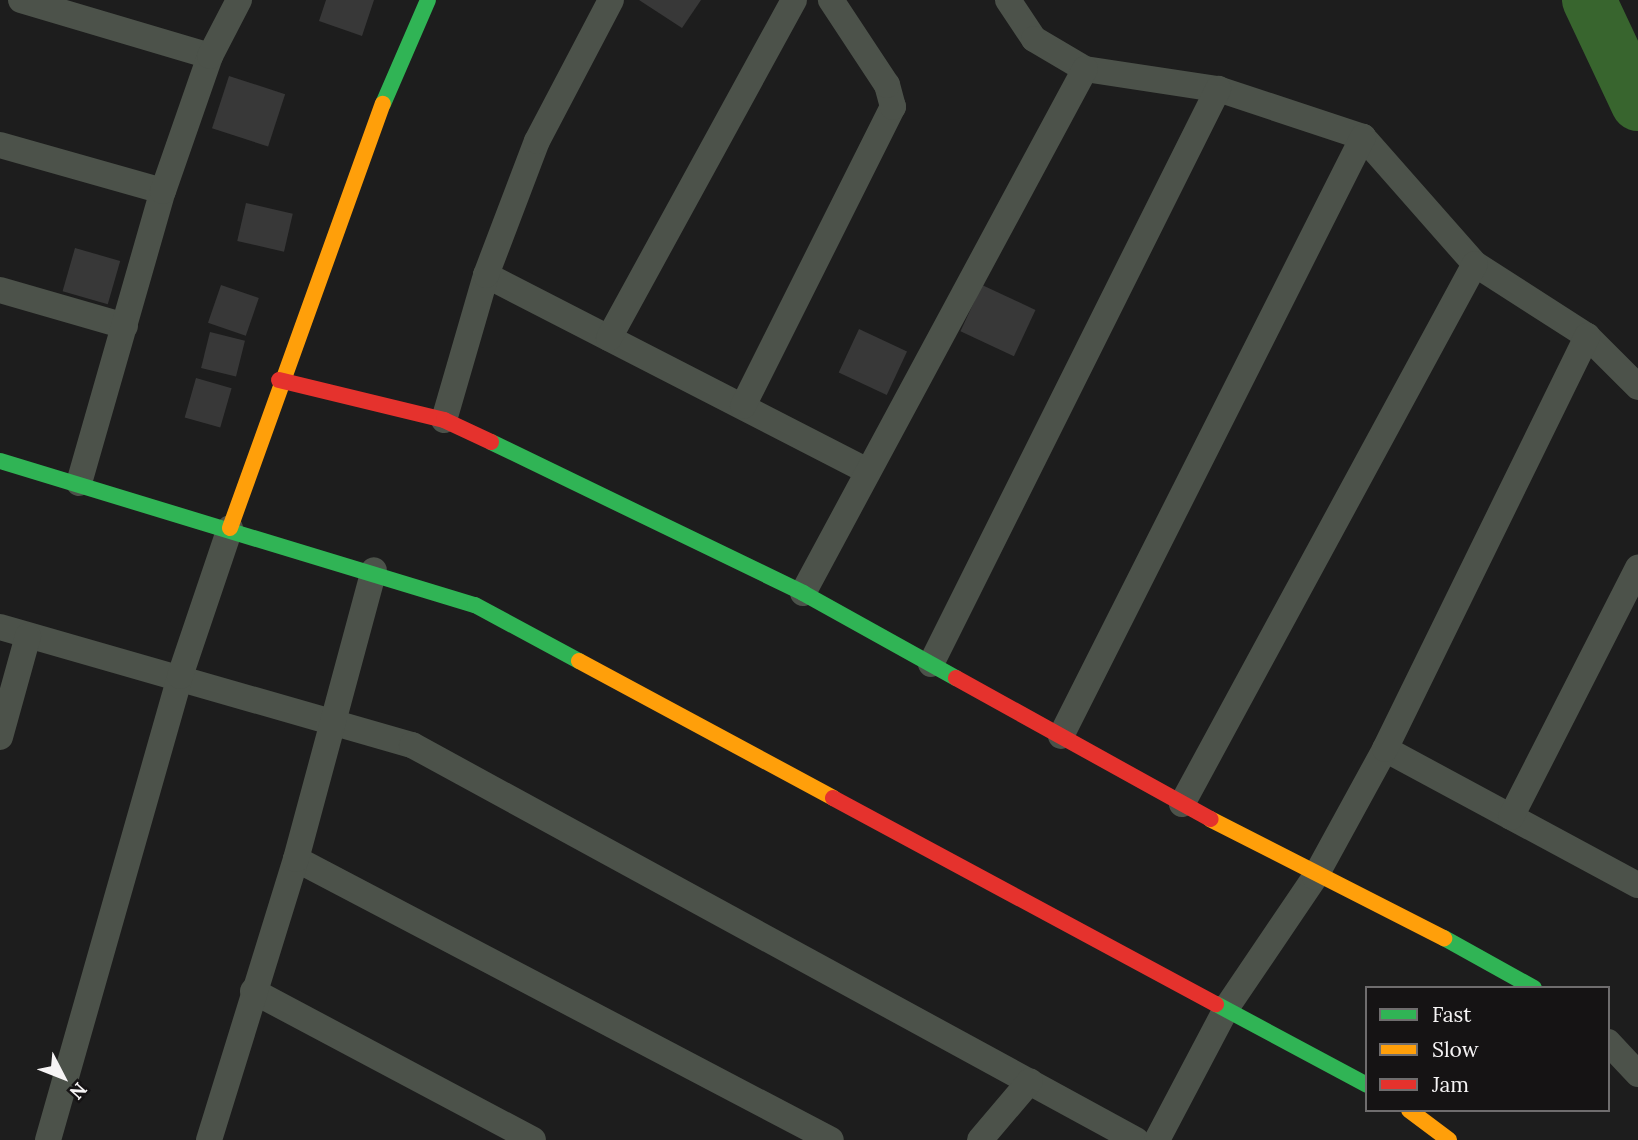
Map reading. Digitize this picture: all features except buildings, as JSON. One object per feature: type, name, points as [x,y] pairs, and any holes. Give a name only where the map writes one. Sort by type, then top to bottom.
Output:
[{"type":"street","points":[[21,0],[210,57]]},
{"type":"street","points":[[79,483],[163,191],[210,57],[239,0]]},
{"type":"street","points":[[48,1140],[180,676],[279,380],[403,48],[428,0]]},
{"type":"street","points":[[444,420],[486,275],[537,141],[611,0]]},
{"type":"street","points":[[609,338],[794,0]]},
{"type":"street","points":[[743,406],[893,107],[887,85],[831,0]]},
{"type":"street","points":[[1008,0],[1034,40],[1085,69],[1218,89],[1363,137],[1475,264],[1587,335],[1638,387]]},
{"type":"street","points":[[803,593],[1085,69]]},
{"type":"street","points":[[931,664],[1218,89]]},
{"type":"street","points":[[1061,736],[1363,137]]},
{"type":"street","points":[[0,145],[163,191]]},
{"type":"street","points":[[1182,804],[1475,264]]},
{"type":"street","points":[[486,275],[869,471]]},
{"type":"street","points":[[0,290],[125,326]]},
{"type":"street","points":[[1157,1140],[1227,1007],[1315,877],[1385,750],[1587,335]]},
{"type":"street","points":[[279,380],[444,420],[803,593],[1315,877],[1506,968],[1531,986]]},
{"type":"street","points":[[0,460],[374,570],[475,605],[1227,1007],[1365,1084]]},
{"type":"street","points":[[1511,817],[1638,568]]},
{"type":"street","points":[[214,1138],[253,991],[296,859],[331,717],[374,570]]},
{"type":"street","points":[[0,627],[331,717],[412,745],[1136,1140]]},
{"type":"street","points":[[0,737],[28,636]]},
{"type":"street","points":[[1385,750],[1638,884]]},
{"type":"street","points":[[296,859],[831,1140]]},
{"type":"street","points":[[253,991],[533,1140]]},
{"type":"street","points":[[1610,1044],[1638,1074]]},
{"type":"street","points":[[980,1140],[1030,1081]]},
{"type":"street","points":[[1412,1112],[1449,1140]]},
{"type":"waterway","points":[[1589,0],[1638,104]]},
{"type":"traffic: fast","points":[[383,104],[428,0]]},
{"type":"traffic: fast","points":[[491,442],[803,593],[956,678]]},
{"type":"traffic: fast","points":[[0,461],[475,605],[579,661]]},
{"type":"traffic: fast","points":[[1444,938],[1530,986]]},
{"type":"traffic: fast","points":[[1216,1004],[1365,1084]]},
{"type":"traffic: slow","points":[[230,528],[383,104]]},
{"type":"traffic: slow","points":[[579,661],[833,798]]},
{"type":"traffic: slow","points":[[1210,819],[1444,938]]},
{"type":"traffic: slow","points":[[1412,1112],[1449,1140]]},
{"type":"traffic: jam","points":[[279,380],[444,420],[491,442]]},
{"type":"traffic: jam","points":[[956,678],[1210,819]]},
{"type":"traffic: jam","points":[[833,798],[1216,1004]]}]
